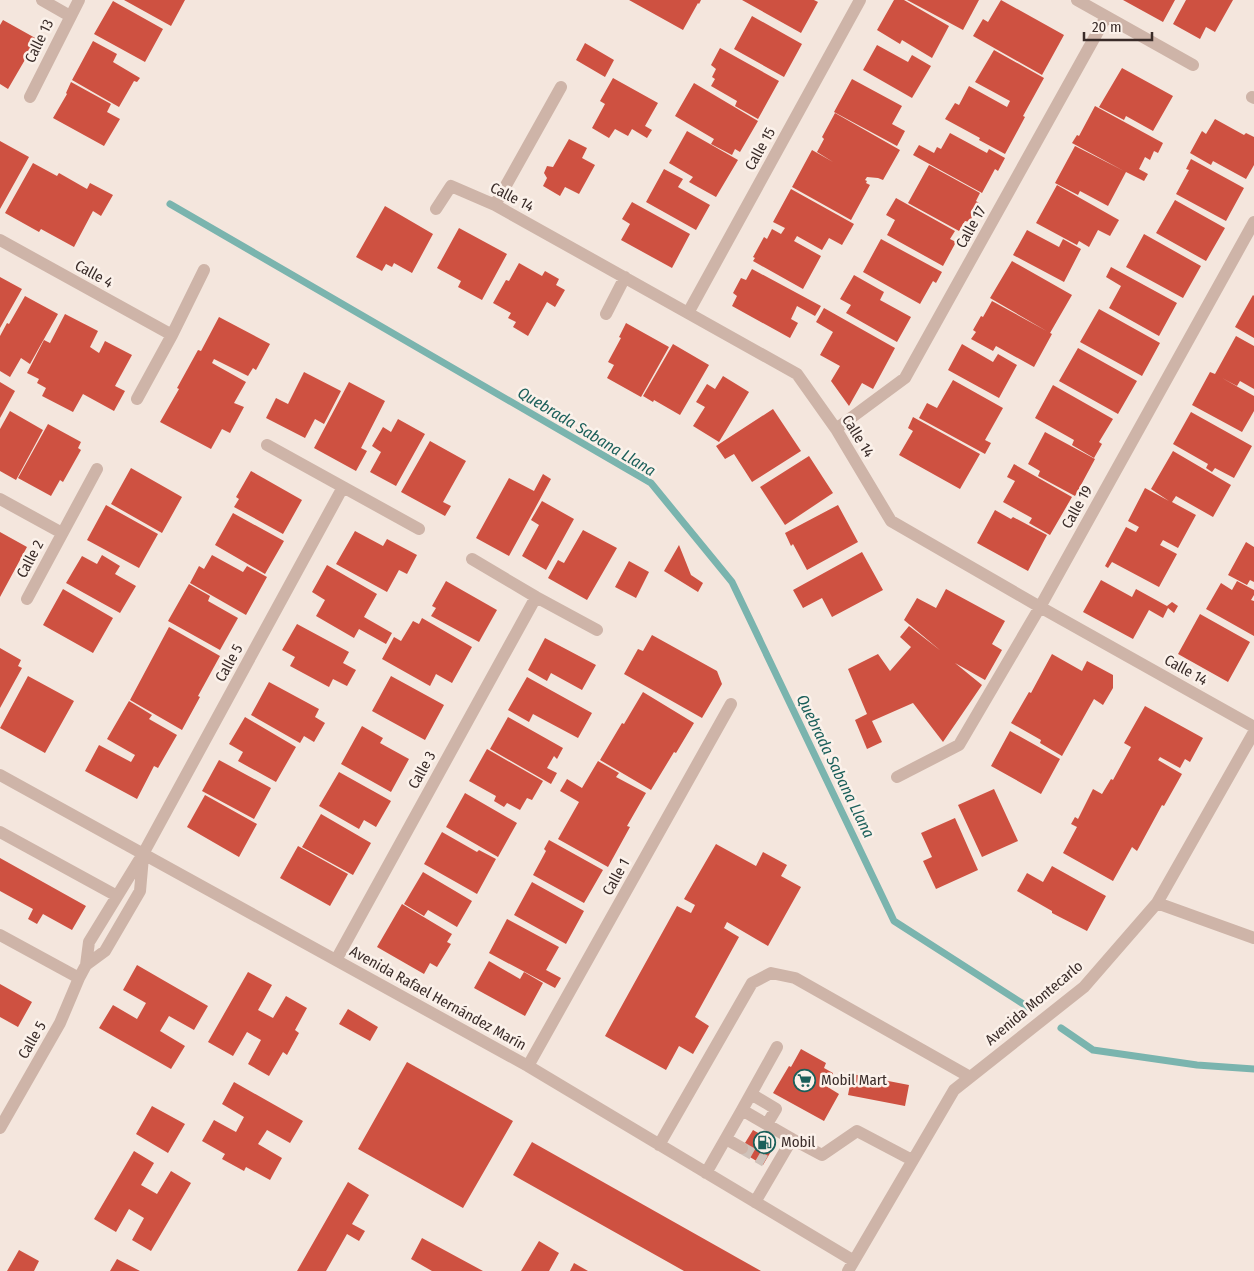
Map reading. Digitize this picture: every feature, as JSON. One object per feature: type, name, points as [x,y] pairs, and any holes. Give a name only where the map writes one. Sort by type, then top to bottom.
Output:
[{"type":"street","points":[[42,0],[70,16]]},
{"type":"street","name":"Calle 13","points":[[30,97],[79,0]]},
{"type":"street","name":"Calle 15","points":[[688,313],[860,0]]},
{"type":"street","points":[[1077,0],[1193,65]]},
{"type":"street","name":"Calle 17","points":[[836,429],[906,378],[1106,17]]},
{"type":"street","points":[[495,205],[561,87]]},
{"type":"street","name":"Calle 14","points":[[436,209],[451,186],[495,205],[797,374],[836,429],[891,522],[1254,727]]},
{"type":"street","name":"Calle 19","points":[[897,777],[960,745],[1040,607],[1254,222]]},
{"type":"street","name":"Calle 4","points":[[0,240],[172,335]]},
{"type":"street","points":[[137,399],[172,335],[204,270]]},
{"type":"street","points":[[606,314],[625,277]]},
{"type":"street","points":[[267,445],[419,529]]},
{"type":"street","name":"Calle 2","points":[[27,599],[97,469]]},
{"type":"street","name":"Calle 5","points":[[0,1128],[60,1023],[86,965],[89,942],[143,854],[343,487]]},
{"type":"street","name":"Calle 2","points":[[0,498],[62,533]]},
{"type":"street","points":[[472,559],[536,597],[598,630]]},
{"type":"street","name":"Calle 3","points":[[336,960],[536,597]]},
{"type":"street","name":"Calle 1","points":[[528,1066],[731,704]]},
{"type":"street","name":"Avenida Montecarlo","points":[[851,1266],[954,1090],[1084,987],[1157,903],[1254,732]]},
{"type":"street","name":"Avenida Rafael Hernández Marín","points":[[0,775],[528,1066],[755,1202],[851,1266]]},
{"type":"street","points":[[0,832],[117,896]]},
{"type":"street","name":"Calle 5","points":[[86,965],[105,951],[140,891],[143,854]]},
{"type":"street","points":[[1157,903],[1254,938]]},
{"type":"street","points":[[0,935],[79,978]]},
{"type":"street","points":[[659,1145],[752,983],[771,973],[795,978],[970,1077]]},
{"type":"street","points":[[706,1173],[777,1047]]},
{"type":"street","points":[[751,1094],[776,1109],[767,1124]]},
{"type":"street","points":[[742,1110],[822,1155],[857,1131],[912,1160]]},
{"type":"street","points":[[726,1139],[742,1148]]},
{"type":"street","points":[[755,1202],[770,1164],[792,1139]]},
{"type":"building","points":[[124,0],[185,0],[171,26]]},
{"type":"building","points":[[629,0],[701,0],[683,30]]},
{"type":"building","points":[[742,0],[814,0],[818,2],[801,33]]},
{"type":"building","points":[[894,0],[904,0],[949,26],[932,58],[902,40],[900,44],[877,30]]},
{"type":"building","points":[[907,0],[979,0],[963,30]]},
{"type":"building","points":[[1001,0],[1064,35],[1042,75],[973,36],[983,19],[988,22]]},
{"type":"building","points":[[1123,0],[1175,0],[1163,22]]},
{"type":"building","points":[[1186,0],[1233,0],[1215,32],[1206,27],[1200,39],[1173,24]]},
{"type":"building","points":[[113,1],[163,29],[145,62],[94,34]]},
{"type":"building","points":[[752,16],[802,44],[784,77],[734,49]]},
{"type":"building","points":[[3,20],[37,39],[8,89],[0,84],[0,25]]},
{"type":"building","points":[[93,41],[117,54],[113,62],[140,78],[137,82],[134,81],[119,107],[72,80]]},
{"type":"building","points":[[585,43],[614,60],[605,77],[576,60]]},
{"type":"building","points":[[877,45],[908,62],[912,55],[931,66],[912,98],[863,70]]},
{"type":"building","points":[[720,48],[779,81],[758,119],[735,106],[737,101],[711,86],[715,79],[712,77],[716,69],[711,65]]},
{"type":"building","points":[[994,50],[1044,78],[1005,154],[945,119],[955,103],[959,105],[969,86],[1007,107],[1010,101],[975,82]]},
{"type":"building","points":[[1122,68],[1173,96],[1153,131],[1126,116],[1124,120],[1099,107]]},
{"type":"building","points":[[613,78],[658,103],[645,126],[652,130],[647,138],[632,129],[628,136],[615,129],[609,138],[592,128],[605,104],[600,101]]},
{"type":"building","points":[[852,79],[902,106],[892,124],[905,131],[897,146],[834,112]]},
{"type":"building","points":[[71,82],[111,104],[107,112],[120,119],[104,146],[53,118],[67,94]]},
{"type":"building","points":[[694,83],[758,121],[740,152],[735,149],[732,155],[711,144],[714,139],[675,116]]},
{"type":"building","points":[[1095,106],[1163,143],[1158,153],[1154,151],[1150,160],[1145,157],[1139,169],[1148,174],[1144,181],[1126,172],[1108,206],[1080,191],[1078,195],[1055,183],[1075,146],[1124,171],[1072,143],[1077,135],[1079,136]]},
{"type":"building","points":[[835,113],[900,150],[883,180],[867,177],[866,183],[870,185],[851,220],[792,187],[812,150],[833,162],[817,152],[824,139],[822,137]]},
{"type":"building","points":[[1215,119],[1244,135],[1246,133],[1254,137],[1254,165],[1246,179],[1213,161],[1211,165],[1190,153],[1202,131],[1206,134]]},
{"type":"building","points":[[687,131],[738,160],[716,197],[689,182],[693,177],[669,163]]},
{"type":"building","points":[[950,133],[987,153],[989,149],[1005,158],[998,171],[995,169],[982,193],[913,155],[919,145],[934,153],[937,147],[941,149]]},
{"type":"building","points":[[569,139],[587,148],[582,158],[595,165],[579,194],[565,187],[560,196],[543,186],[547,178],[544,173],[547,166],[553,167]]},
{"type":"building","points":[[0,141],[29,157],[0,209]]},
{"type":"building","points":[[1191,159],[1244,188],[1226,221],[1176,194],[1189,170],[1186,169]]},
{"type":"building","points":[[33,163],[57,176],[59,173],[87,189],[90,183],[113,195],[101,216],[93,211],[74,247],[41,229],[39,232],[5,213]]},
{"type":"building","points":[[929,165],[980,193],[976,201],[980,204],[970,222],[965,221],[959,231],[908,203]]},
{"type":"building","points":[[664,169],[683,179],[678,187],[710,205],[696,230],[646,202]]},
{"type":"building","points":[[1057,185],[1119,220],[1110,236],[1098,230],[1089,247],[1079,241],[1077,245],[1036,223]]},
{"type":"building","points":[[791,189],[854,224],[842,245],[829,238],[822,250],[797,236],[794,241],[821,256],[803,289],[753,261],[755,258],[753,257],[764,237],[767,239],[772,229],[781,234],[785,228],[773,222]]},
{"type":"building","points":[[896,198],[955,231],[950,239],[956,242],[943,266],[887,235],[895,220],[886,215]]},
{"type":"building","points":[[1175,200],[1225,228],[1206,261],[1156,233]]},
{"type":"building","points":[[632,202],[690,234],[672,268],[621,240],[630,224],[622,219]]},
{"type":"building","points":[[385,206],[433,234],[412,273],[394,263],[392,267],[386,264],[382,271],[356,257]]},
{"type":"building","points":[[459,228],[507,254],[482,300],[458,287],[461,281],[437,268]]},
{"type":"building","points":[[1027,230],[1059,247],[1063,239],[1081,249],[1064,282],[1013,255]]},
{"type":"building","points":[[1144,234],[1201,266],[1183,298],[1126,267]]},
{"type":"building","points":[[881,239],[942,272],[936,283],[933,281],[920,304],[863,272]]},
{"type":"building","points":[[1012,261],[1072,295],[1050,333],[990,298]]},
{"type":"building","points":[[519,263],[542,276],[545,271],[559,279],[556,285],[565,290],[555,307],[547,302],[528,336],[513,327],[516,322],[508,318],[511,313],[493,303],[506,280],[509,281]]},
{"type":"building","points":[[1111,267],[1177,303],[1159,336],[1109,308],[1121,286],[1106,277]]},
{"type":"building","points":[[752,269],[821,306],[815,316],[797,306],[791,319],[798,323],[790,338],[732,306],[737,296],[733,293],[741,278],[746,280]]},
{"type":"building","points":[[854,275],[884,292],[880,300],[911,317],[897,342],[846,313],[851,305],[840,299]]},
{"type":"building","points":[[0,277],[22,289],[0,328]]},
{"type":"building","points":[[25,296],[58,314],[30,364],[21,358],[10,377],[0,371],[0,336]]},
{"type":"building","points":[[1254,296],[1254,338],[1235,327]]},
{"type":"building","points":[[992,301],[1052,334],[1034,367],[996,346],[993,351],[971,339],[976,332],[973,330]]},
{"type":"building","points":[[824,308],[895,348],[873,389],[862,383],[849,406],[831,381],[840,366],[820,355],[833,332],[816,322]]},
{"type":"building","points":[[1099,309],[1160,343],[1142,376],[1080,342]]},
{"type":"building","points":[[65,314],[98,331],[90,347],[99,353],[105,341],[132,355],[115,386],[125,391],[114,411],[83,394],[73,412],[42,396],[46,388],[37,383],[39,379],[27,373],[44,340],[50,343]]},
{"type":"building","points":[[219,317],[270,344],[256,370],[253,368],[248,376],[214,359],[212,363],[246,382],[234,403],[244,407],[230,433],[222,429],[211,449],[160,422],[198,350],[201,351]]},
{"type":"building","points":[[626,323],[669,347],[641,397],[607,378],[614,365],[608,362],[621,338],[619,337]]},
{"type":"building","points":[[1236,336],[1254,346],[1254,389],[1240,381],[1237,386],[1222,378],[1254,396],[1254,411],[1242,432],[1192,405],[1210,372],[1215,374]]},
{"type":"building","points":[[673,344],[709,365],[680,415],[643,396]]},
{"type":"building","points":[[962,344],[993,362],[998,354],[1017,365],[999,398],[948,370]]},
{"type":"building","points":[[1078,348],[1137,381],[1118,414],[1059,381]]},
{"type":"building","points":[[304,372],[341,391],[324,424],[315,419],[305,438],[266,418],[276,398],[288,404]]},
{"type":"building","points":[[723,376],[749,392],[719,442],[693,426],[705,407],[696,402],[707,384],[715,389]]},
{"type":"building","points":[[953,380],[1003,408],[985,440],[991,443],[985,454],[919,418],[927,403],[937,408]]},
{"type":"building","points":[[0,382],[15,391],[0,418]]},
{"type":"building","points":[[349,382],[385,401],[361,448],[367,451],[356,471],[314,448]]},
{"type":"building","points":[[1053,385],[1113,419],[1099,442],[1102,444],[1094,458],[1072,445],[1074,440],[1035,418]]},
{"type":"building","points":[[773,409],[801,451],[752,482],[734,454],[725,459],[716,446]]},
{"type":"building","points":[[10,411],[43,430],[16,480],[0,471],[0,429]]},
{"type":"building","points":[[1191,412],[1252,446],[1234,478],[1215,468],[1212,472],[1206,468],[1208,464],[1173,444]]},
{"type":"building","points":[[913,417],[980,454],[960,489],[899,455],[913,431],[908,428]]},
{"type":"building","points":[[398,419],[425,434],[396,486],[370,472],[381,452],[372,446],[383,427],[391,432]]},
{"type":"building","points":[[48,424],[81,442],[78,448],[81,450],[63,482],[60,480],[51,496],[18,478]]},
{"type":"building","points":[[1045,432],[1095,459],[1075,496],[1038,476],[1040,471],[1028,464]]},
{"type":"building","points":[[430,441],[466,461],[443,502],[451,506],[445,516],[401,492]]},
{"type":"building","points":[[1173,451],[1231,485],[1213,517],[1176,496],[1172,502],[1196,515],[1178,548],[1163,540],[1160,545],[1177,554],[1159,587],[1112,562],[1108,568],[1105,566],[1126,527],[1136,532],[1139,527],[1128,521],[1145,488],[1169,501],[1151,489]]},
{"type":"building","points":[[809,456],[833,493],[785,525],[760,487]]},
{"type":"building","points":[[1014,464],[1072,497],[1050,535],[1029,523],[1032,518],[1003,502],[1015,481],[1007,477]]},
{"type":"building","points":[[131,468],[182,497],[162,533],[111,504]]},
{"type":"building","points":[[251,471],[302,500],[283,534],[234,507],[239,499],[236,497]]},
{"type":"building","points":[[543,474],[551,479],[509,556],[476,538],[509,478],[534,491]]},
{"type":"building","points":[[542,501],[574,519],[546,570],[522,556],[539,525],[531,520]]},
{"type":"building","points":[[106,505],[158,534],[139,568],[87,540]]},
{"type":"building","points":[[838,505],[858,542],[807,570],[785,533]]},
{"type":"building","points":[[995,510],[1047,535],[1028,571],[977,543]]},
{"type":"building","points":[[233,513],[284,541],[265,574],[215,545]]},
{"type":"building","points":[[583,530],[617,548],[587,600],[548,578],[558,560],[564,563]]},
{"type":"building","points":[[355,531],[383,546],[387,539],[417,555],[407,574],[399,570],[387,592],[336,564]]},
{"type":"building","points":[[0,532],[27,547],[0,597]]},
{"type":"building","points":[[1246,542],[1254,547],[1254,582],[1250,580],[1247,585],[1228,575]]},
{"type":"building","points":[[679,545],[691,575],[703,583],[698,592],[664,571]]},
{"type":"building","points":[[862,552],[883,590],[832,617],[822,598],[803,608],[793,590]]},
{"type":"building","points":[[102,555],[120,566],[115,574],[136,586],[120,613],[66,583],[82,556],[97,564]]},
{"type":"building","points":[[212,555],[243,572],[247,566],[267,577],[246,615],[190,583],[199,566],[204,569]]},
{"type":"building","points":[[629,561],[649,572],[636,598],[615,587]]},
{"type":"building","points":[[327,565],[377,594],[364,617],[392,633],[386,644],[359,629],[354,638],[316,616],[325,600],[312,592]]},
{"type":"building","points":[[1101,580],[1132,597],[1136,589],[1167,606],[1172,602],[1178,606],[1174,613],[1168,608],[1163,618],[1149,610],[1133,639],[1083,612]]},
{"type":"building","points":[[446,581],[497,610],[479,642],[431,616],[436,608],[432,606]]},
{"type":"building","points":[[1237,581],[1254,590],[1251,600],[1254,601],[1254,636],[1206,609],[1221,583],[1232,590]]},
{"type":"building","points":[[189,584],[210,596],[208,601],[238,618],[220,650],[168,621]]},
{"type":"building","points":[[63,589],[113,618],[93,653],[43,625]]},
{"type":"building","points":[[946,589],[1005,621],[992,644],[1002,650],[985,680],[955,663],[982,685],[943,742],[913,703],[872,721],[882,742],[867,749],[855,720],[867,714],[848,669],[878,654],[890,671],[911,647],[900,637],[909,626],[941,651],[904,620],[917,598],[936,608]]},
{"type":"building","points":[[1200,614],[1250,642],[1228,682],[1178,654]]},
{"type":"building","points":[[422,618],[472,647],[452,683],[436,674],[430,686],[382,659],[394,637],[401,641],[413,621],[419,624]]},
{"type":"building","points":[[297,624],[349,652],[343,663],[356,670],[347,686],[333,679],[329,687],[290,666],[295,657],[282,650]]},
{"type":"building","points":[[169,627],[220,656],[182,730],[130,700]]},
{"type":"building","points":[[652,635],[717,671],[722,684],[702,718],[624,674],[638,649],[643,651]]},
{"type":"building","points":[[545,638],[596,665],[582,690],[551,673],[547,681],[528,670]]},
{"type":"building","points":[[0,648],[21,660],[18,666],[22,668],[0,708]]},
{"type":"building","points":[[1052,654],[1082,671],[1087,661],[1113,675],[1113,688],[1103,705],[1094,699],[1062,756],[1040,743],[1041,740],[1011,723],[1029,692],[1031,693]]},
{"type":"building","points":[[28,676],[74,701],[45,753],[0,728]]},
{"type":"building","points":[[391,676],[444,705],[425,740],[372,711]]},
{"type":"building","points":[[527,677],[592,713],[578,738],[533,714],[529,722],[508,710]]},
{"type":"building","points":[[269,682],[319,709],[315,717],[325,723],[314,742],[304,736],[300,743],[251,715]]},
{"type":"building","points":[[643,692],[694,723],[651,790],[600,760]]},
{"type":"building","points":[[129,701],[152,715],[149,719],[177,735],[158,768],[154,766],[137,799],[85,771],[99,745],[131,762],[135,755],[107,739]]},
{"type":"building","points":[[1145,706],[1203,738],[1190,762],[1185,759],[1180,768],[1160,757],[1158,760],[1182,774],[1164,806],[1162,805],[1137,851],[1132,847],[1113,881],[1063,853],[1077,827],[1071,824],[1075,817],[1078,819],[1093,789],[1102,794],[1111,779],[1113,780],[1131,747],[1124,743]]},
{"type":"building","points":[[245,717],[296,747],[276,782],[238,761],[243,752],[229,744]]},
{"type":"building","points":[[508,717],[563,748],[557,759],[554,756],[547,768],[557,773],[551,784],[490,749]]},
{"type":"building","points":[[362,726],[383,738],[380,743],[409,759],[391,792],[341,764]]},
{"type":"building","points":[[1010,731],[1060,759],[1041,794],[991,766]]},
{"type":"building","points":[[487,749],[543,781],[532,800],[527,798],[520,810],[507,803],[504,807],[494,801],[496,796],[469,781]]},
{"type":"building","points":[[219,760],[271,788],[254,819],[202,791]]},
{"type":"building","points":[[598,761],[619,773],[616,777],[646,793],[627,826],[630,827],[608,867],[558,839],[579,802],[560,791],[567,779],[582,788]]},
{"type":"building","points":[[339,772],[391,801],[376,827],[364,820],[359,829],[319,806]]},
{"type":"building","points":[[994,789],[1018,841],[982,857],[958,805]]},
{"type":"building","points":[[465,793],[517,823],[498,857],[446,827]]},
{"type":"building","points":[[205,795],[257,824],[239,857],[187,827]]},
{"type":"building","points":[[321,814],[371,843],[353,875],[302,847]]},
{"type":"building","points":[[955,818],[978,870],[936,889],[923,861],[932,857],[921,833]]},
{"type":"building","points":[[442,832],[477,852],[479,850],[496,859],[477,894],[424,864]]},
{"type":"building","points":[[549,840],[603,870],[584,903],[533,875],[546,851],[544,849]]},
{"type":"building","points":[[716,844],[756,866],[763,852],[787,865],[781,876],[801,887],[768,946],[727,922],[724,928],[739,937],[695,1017],[709,1026],[693,1054],[679,1046],[666,1070],[605,1036],[677,906],[691,913],[695,905],[684,899]]},
{"type":"building","points":[[298,846],[348,874],[330,906],[280,878]]},
{"type":"building","points":[[0,858],[86,906],[72,930],[43,914],[37,924],[28,919],[33,909],[0,891]]},
{"type":"building","points":[[1052,866],[1106,896],[1087,931],[1052,913],[1052,911],[1017,891],[1027,873],[1043,882]]},
{"type":"building","points":[[423,872],[472,901],[457,927],[428,910],[424,916],[404,904]]},
{"type":"building","points":[[532,882],[584,911],[566,944],[514,915]]},
{"type":"building","points":[[402,904],[452,934],[447,942],[451,944],[437,967],[430,963],[424,974],[377,947]]},
{"type":"building","points":[[507,919],[559,947],[546,970],[561,978],[555,988],[489,953]]},
{"type":"building","points":[[489,961],[520,979],[524,972],[543,983],[525,1016],[474,988]]},
{"type":"building","points":[[137,965],[208,1006],[194,1030],[169,1016],[160,1031],[185,1046],[171,1069],[99,1028],[113,1005],[137,1019],[146,1003],[123,990]]},
{"type":"building","points":[[248,972],[272,985],[258,1010],[273,1018],[286,996],[307,1008],[295,1030],[299,1033],[287,1055],[283,1052],[269,1076],[248,1064],[261,1040],[247,1032],[233,1056],[208,1042]]},
{"type":"building","points":[[0,984],[32,1002],[18,1027],[0,1017]]},
{"type":"building","points":[[348,1009],[378,1027],[370,1041],[339,1024]]},
{"type":"building","name":"Mobil Mart","points":[[801,1049],[826,1063],[824,1068],[833,1073],[826,1086],[839,1094],[824,1121],[773,1093]]},
{"type":"building","points":[[407,1062],[513,1121],[463,1208],[358,1149]]},
{"type":"building","points":[[852,1074],[909,1085],[905,1106],[848,1095]]},
{"type":"building","points":[[234,1082],[303,1121],[290,1143],[267,1130],[258,1144],[282,1158],[270,1180],[246,1167],[244,1171],[222,1159],[225,1154],[202,1141],[214,1120],[236,1132],[244,1117],[222,1104]]},
{"type":"building","points":[[152,1106],[185,1124],[168,1153],[136,1134]]},
{"type":"building","points":[[753,1130],[776,1143],[763,1165],[740,1151]]},
{"type":"building","points":[[532,1142],[761,1271],[684,1271],[513,1175]]},
{"type":"building","points":[[134,1151],[154,1163],[141,1185],[157,1194],[171,1171],[191,1183],[151,1251],[132,1240],[144,1218],[129,1209],[116,1232],[94,1219]]},
{"type":"building","points":[[348,1182],[369,1195],[352,1224],[365,1231],[359,1241],[347,1234],[326,1271],[297,1271]]},
{"type":"building","points":[[422,1238],[483,1271],[432,1271],[411,1259]]},
{"type":"building","points":[[539,1241],[559,1253],[549,1271],[521,1271]]},
{"type":"building","points":[[19,1250],[39,1261],[34,1271],[7,1271]]},
{"type":"building","points":[[117,1259],[140,1271],[110,1271]]},
{"type":"building","points":[[574,1263],[588,1271],[570,1271]]},
{"type":"waterway","name":"Quebrada Sabana Llana","points":[[170,204],[651,483],[732,582],[894,921],[1028,1007]]},
{"type":"waterway","name":"Quebrada Sabana Llana","points":[[1061,1028],[1093,1050],[1197,1065],[1254,1069]]},
{"type":"tunnel","points":[[742,1148],[765,1161]]},
{"type":"place","name":"Mobil Mart","points":[[805,1080]]},
{"type":"place","name":"Mobil","points":[[765,1142]]}]
